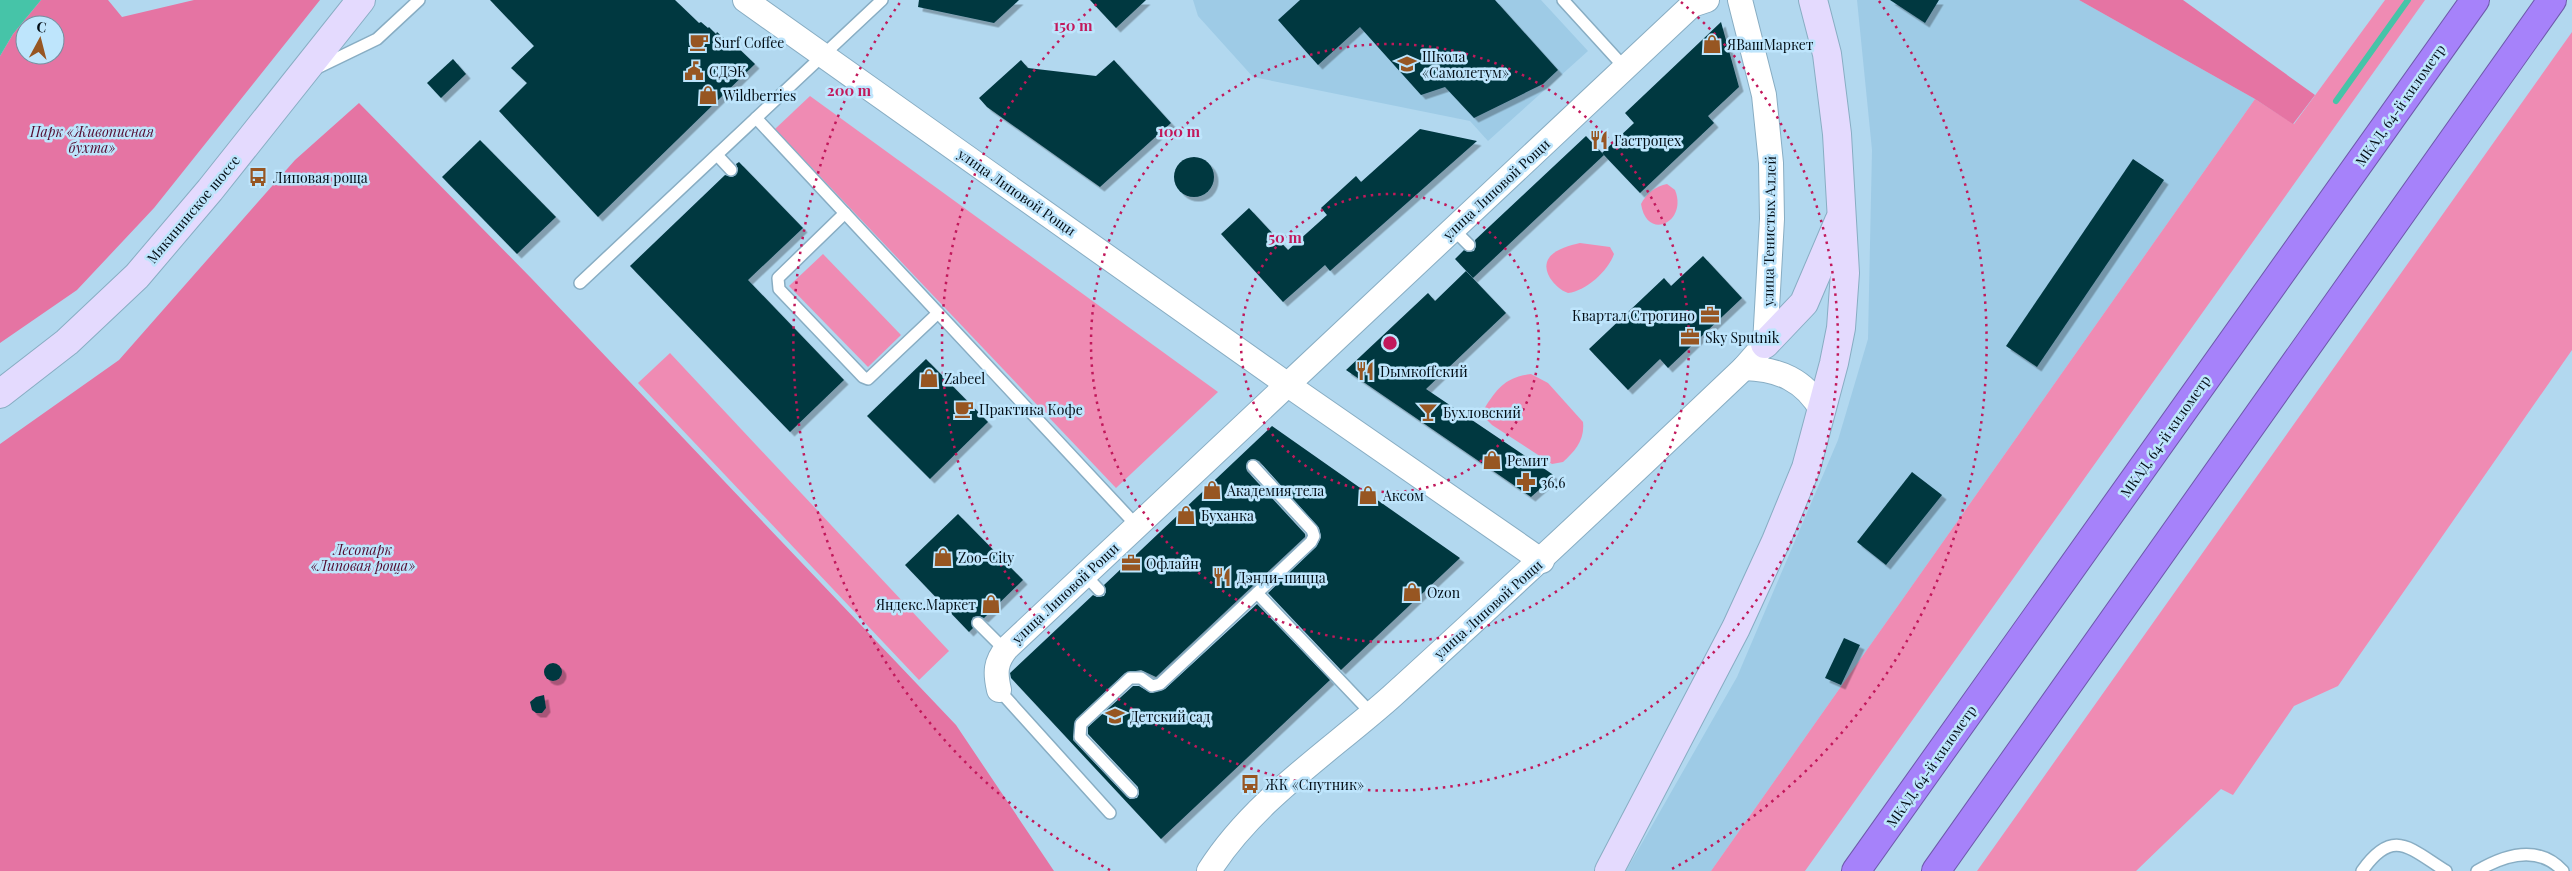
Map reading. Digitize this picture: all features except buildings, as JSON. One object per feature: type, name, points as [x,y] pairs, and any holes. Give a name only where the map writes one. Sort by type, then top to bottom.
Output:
[{"type":"highway","name":"МКАД, 64-й километр","points":[[1856,871],[2475,0]]},
{"type":"highway","points":[[1936,871],[2552,0]]},
{"type":"street","name":"Мякининское шоссе","points":[[0,394],[67,342],[137,276],[210,190],[361,0]]},
{"type":"street","name":"улица Липовой Рощи","points":[[745,0],[1288,385]]},
{"type":"street","name":"улица Липовой Рощи","points":[[999,690],[996,674],[998,660],[1005,650],[1092,582],[1137,526],[1288,385],[1461,237],[1625,68],[1692,5],[1707,0]]},
{"type":"street","name":"улица Тенистых Аллей","points":[[1740,0],[1764,95],[1772,163],[1771,258],[1765,344]]},
{"type":"street","points":[[1609,871],[1736,628],[1776,542],[1806,468],[1822,411],[1841,328],[1845,273],[1837,134],[1827,54],[1813,0]]},
{"type":"street","points":[[1765,344],[1804,303],[1841,217]]},
{"type":"street","name":"улица Липовой Рощи","points":[[1209,871],[1223,849],[1250,818],[1372,714],[1542,561],[1744,368],[1765,344]]},
{"type":"street","points":[[1744,368],[1784,374],[1800,383],[1814,396],[1822,411]]},
{"type":"street","points":[[1288,385],[1542,561]]},
{"type":"lane","points":[[298,78],[377,39],[419,0]]},
{"type":"lane","points":[[580,283],[882,0]]},
{"type":"lane","points":[[1563,0],[1625,68]]},
{"type":"lane","points":[[756,118],[1137,526]]},
{"type":"lane","points":[[717,155],[731,170]]},
{"type":"lane","points":[[845,213],[778,278],[779,289],[863,377],[868,379],[938,313]]},
{"type":"lane","points":[[1132,792],[1080,737],[1079,730],[1081,724],[1130,678],[1141,678],[1152,686],[1160,684],[1311,542],[1314,536],[1312,530],[1253,466]]},
{"type":"lane","points":[[1257,593],[1372,714]]},
{"type":"lane","points":[[978,623],[1005,650]]},
{"type":"lane","points":[[999,690],[1110,813]]},
{"type":"lane","points":[[2362,871],[2383,847],[2396,844],[2408,848],[2446,871]]},
{"type":"lane","points":[[2477,871],[2496,860],[2514,854],[2541,857],[2556,864],[2563,871]]},
{"type":"shaded area","points":[[0,0],[41,0],[29,15],[15,15],[15,32],[0,56]]},
{"type":"shaded area","name":"Школа «Самолетум»","points":[[1193,0],[1541,0],[1588,51],[1488,141],[1470,121],[1253,77],[1198,16]]},
{"type":"shaded area","points":[[1857,0],[2079,0],[2255,99],[1711,871],[1626,871],[1737,677],[1838,440],[1868,339],[1872,150]]},
{"type":"shaded area","points":[[2385,0],[2425,0],[1805,871],[1711,871],[2255,99],[2294,124]]},
{"type":"shaded area","points":[[2572,32],[2572,350],[2338,686],[2294,706],[2233,795],[2221,789],[2136,871],[1977,871]]},
{"type":"shaded area","points":[[810,96],[1218,392],[1116,488],[775,129]]},
{"type":"shaded area","points":[[1667,184],[1675,190],[1678,201],[1676,211],[1672,219],[1658,225],[1651,222],[1645,216],[1641,204],[1652,191]]},
{"type":"shaded area","points":[[1580,243],[1610,247],[1614,254],[1607,267],[1595,279],[1582,288],[1568,293],[1558,287],[1550,278],[1547,263],[1553,253]]},
{"type":"shaded area","points":[[823,254],[901,335],[868,367],[789,286]]},
{"type":"shaded area","points":[[670,353],[949,651],[919,680],[638,383]]},
{"type":"shaded area","points":[[1531,374],[1548,383],[1583,422],[1581,440],[1563,462],[1552,464],[1492,425],[1485,418],[1484,409],[1498,389],[1515,378]]},
{"type":"green space","name":"Парк «Живописная бухта»","points":[[41,0],[108,0],[122,17],[194,0],[320,0],[154,208],[77,290],[0,343],[0,56],[15,32],[15,65],[65,65],[65,15],[29,15]]},
{"type":"green space","points":[[2079,0],[2183,0],[2315,95],[2293,124],[2255,99]]},
{"type":"green space","name":"Лесопарк «Липовая роща»","points":[[359,103],[532,279],[956,725],[1054,871],[0,871],[0,444],[119,360],[295,160]]},
{"type":"waterway","points":[[2336,101],[2408,0]]},
{"type":"place","name":"Surf Coffee","points":[[699,42]]},
{"type":"place","name":"ЯВашМаркет","points":[[1712,44]]},
{"type":"place","name":"Школа «Самолетум»","points":[[1407,64]]},
{"type":"place","name":"СДЭК","points":[[694,71]]},
{"type":"place","name":"Wildberries","points":[[708,95]]},
{"type":"place","name":"Гастроцех","points":[[1599,140]]},
{"type":"place","name":"Липовая роща","points":[[258,177]]},
{"type":"place","name":"Квартал Строгино","points":[[1710,315]]},
{"type":"place","name":"Sky Sputnik","points":[[1690,337]]},
{"type":"place","name":"Dымкoffский","points":[[1365,371]]},
{"type":"place","name":"Zabeel","points":[[929,378]]},
{"type":"place","name":"Практика Кофе","points":[[964,409]]},
{"type":"place","name":"Бухловский","points":[[1428,412]]},
{"type":"place","name":"Ремит","points":[[1492,460]]},
{"type":"place","name":"36,6","points":[[1526,482]]},
{"type":"place","name":"Академия тела","points":[[1212,490]]},
{"type":"place","name":"Аксом","points":[[1368,495]]},
{"type":"place","name":"Буханка","points":[[1186,515]]},
{"type":"place","name":"Zoo-City","points":[[943,557]]},
{"type":"place","name":"Офлайн","points":[[1131,563]]},
{"type":"place","name":"Дэнди-пицца","points":[[1222,577]]},
{"type":"place","name":"Ozon","points":[[1412,592]]},
{"type":"place","name":"Яндекс.Маркет","points":[[991,604]]},
{"type":"place","name":"Детский сад","points":[[1115,716]]},
{"type":"place","name":"ЖК «Спутник»","points":[[1250,784]]}]
